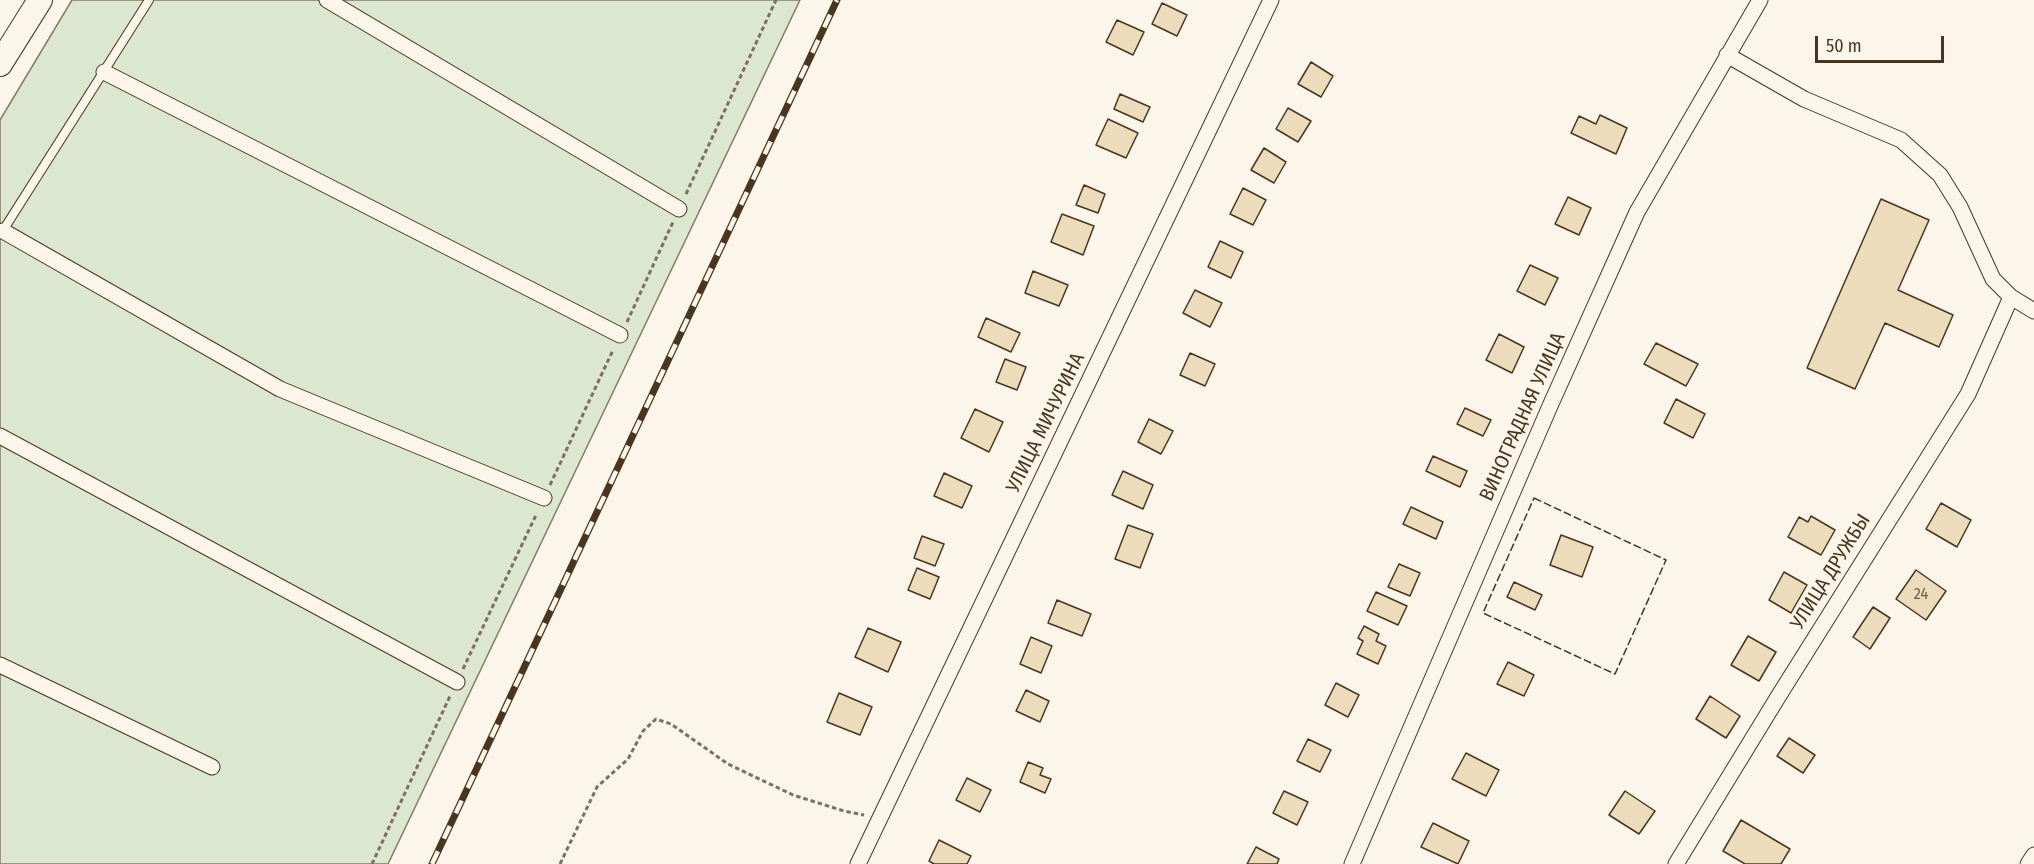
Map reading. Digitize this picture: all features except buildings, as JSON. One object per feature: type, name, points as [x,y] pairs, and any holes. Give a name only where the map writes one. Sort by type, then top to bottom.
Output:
[{"type":"main road","points":[[0,64],[39,0]]},
{"type":"street","points":[[327,0],[679,209]]},
{"type":"street","name":"УЛИЦА МИЧУРИНА","points":[[858,864],[1271,0]]},
{"type":"street","name":"ВИНОГРАДНАЯ УЛИЦА","points":[[1352,864],[1550,406],[1637,212],[1760,0]]},
{"type":"street","points":[[1727,55],[1804,99],[1901,140],[1940,175],[1960,207],[1993,279],[2011,297],[2034,310]]},
{"type":"street","points":[[104,72],[620,335]]},
{"type":"street","points":[[2,233],[280,390],[544,498]]},
{"type":"street","name":"УЛИЦА ДРУЖБЫ","points":[[1676,864],[1968,394],[2011,297]]},
{"type":"street","points":[[0,436],[457,682]]},
{"type":"street","points":[[0,665],[212,767]]},
{"type":"street","points":[[2028,864],[2034,855]]},
{"type":"lane","points":[[2,233],[149,0]]},
{"type":"path","points":[[372,864],[776,0]]},
{"type":"path","points":[[560,864],[597,787],[628,759],[643,731],[656,719],[671,724],[728,764],[793,795],[844,811],[880,818]]},
{"type":"green space","points":[[72,0],[800,0],[388,864],[0,864],[0,120]]},
{"type":"railway","points":[[432,864],[837,0]]},
{"type":"fence","points":[[1534,498],[1666,560],[1615,674],[1483,613],[1534,498]]}]
